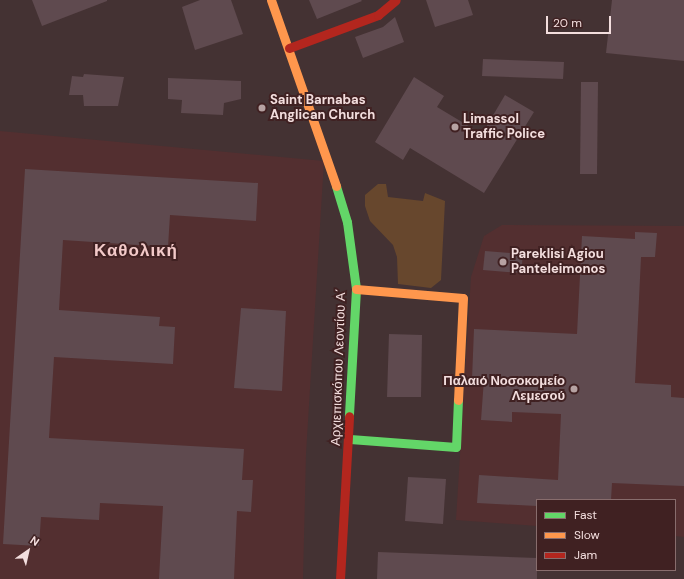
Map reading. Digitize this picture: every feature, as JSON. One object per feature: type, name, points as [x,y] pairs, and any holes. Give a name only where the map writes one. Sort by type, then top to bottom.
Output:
[{"type":"main road","name":"Αρχιεπισκόπου Λεοντίου Α΄","points":[[271,0],[330,165],[347,222],[356,289],[350,439],[340,579]]},
{"type":"main road","points":[[288,48],[378,15],[396,0]]},
{"type":"main road","points":[[350,439],[456,447],[460,376],[463,298],[356,289]]},
{"type":"shaded area","points":[[0,131],[324,161],[306,454],[303,579],[0,579]]},
{"type":"shaded area","points":[[378,184],[386,184],[388,197],[423,201],[425,193],[445,201],[441,280],[431,288],[398,284],[397,257],[393,245],[370,221],[365,206],[365,195]]},
{"type":"shaded area","name":"Παλαιό Νοσοκομείο Λεμεσού","points":[[502,225],[684,226],[684,537],[676,536],[676,499],[536,499],[536,526],[456,520],[471,277],[484,236]]},
{"type":"building","points":[[32,0],[107,0],[107,1],[42,26]]},
{"type":"building","points":[[200,0],[231,0],[243,34],[195,50],[182,7]]},
{"type":"building","points":[[309,0],[361,0],[362,1],[317,19]]},
{"type":"building","points":[[426,0],[468,0],[473,15],[435,27]]},
{"type":"building","points":[[612,0],[684,0],[684,61],[606,53]]},
{"type":"building","points":[[395,17],[404,42],[363,58],[355,37],[383,27]]},
{"type":"building","points":[[483,59],[564,62],[563,79],[482,76]]},
{"type":"building","points":[[84,74],[124,77],[118,106],[84,106],[83,95],[69,95],[72,76],[83,77]]},
{"type":"building","points":[[414,77],[444,96],[437,107],[482,134],[505,95],[534,112],[484,193],[410,148],[403,160],[375,142]]},
{"type":"building","points":[[168,78],[241,81],[241,99],[224,103],[223,115],[181,113],[182,100],[168,99]]},
{"type":"building","points":[[581,82],[598,82],[597,174],[580,174]]},
{"type":"building","points":[[25,169],[258,183],[256,221],[170,215],[168,247],[63,240],[59,310],[160,317],[159,326],[175,327],[173,364],[54,357],[49,438],[244,449],[242,480],[253,480],[251,512],[237,511],[234,579],[159,579],[163,506],[100,503],[99,520],[41,517],[39,546],[3,544]]},
{"type":"building","points":[[635,232],[657,233],[655,257],[641,257],[635,383],[671,385],[671,397],[684,398],[684,486],[612,483],[611,499],[536,499],[536,506],[477,503],[479,475],[558,480],[561,414],[512,412],[512,422],[481,420],[484,379],[472,379],[474,329],[577,334],[582,236],[635,239]]},
{"type":"building","name":"Pareklisi Agiou Panteleimonos","points":[[485,251],[523,254],[521,273],[483,270]]},
{"type":"building","points":[[241,308],[286,311],[282,391],[234,388]]},
{"type":"building","points":[[389,334],[422,335],[421,397],[387,397]]},
{"type":"building","points":[[408,477],[446,479],[443,524],[405,521]]},
{"type":"building","points":[[378,552],[536,558],[537,579],[377,579]]},
{"type":"traffic: fast","points":[[336,186],[347,222],[356,289],[349,416]]},
{"type":"traffic: fast","points":[[350,439],[456,447],[458,400]]},
{"type":"traffic: slow","points":[[271,0],[336,186]]},
{"type":"traffic: slow","points":[[356,289],[463,298],[458,400]]},
{"type":"traffic: jam","points":[[289,48],[378,15],[396,0]]},
{"type":"traffic: jam","points":[[340,579],[349,416]]},
{"type":"place","name":"Saint Barnabas Anglican Church","points":[[262,108]]},
{"type":"place","name":"Limassol Traffic Police","points":[[455,127]]},
{"type":"place","name":"Pareklisi Agiou Panteleimonos","points":[[503,262]]},
{"type":"place","name":"Παλαιό Νοσοκομείο Λεμεσού","points":[[574,389]]},
{"type":"district","name":"Καθολική","points":[[136,251]]}]
